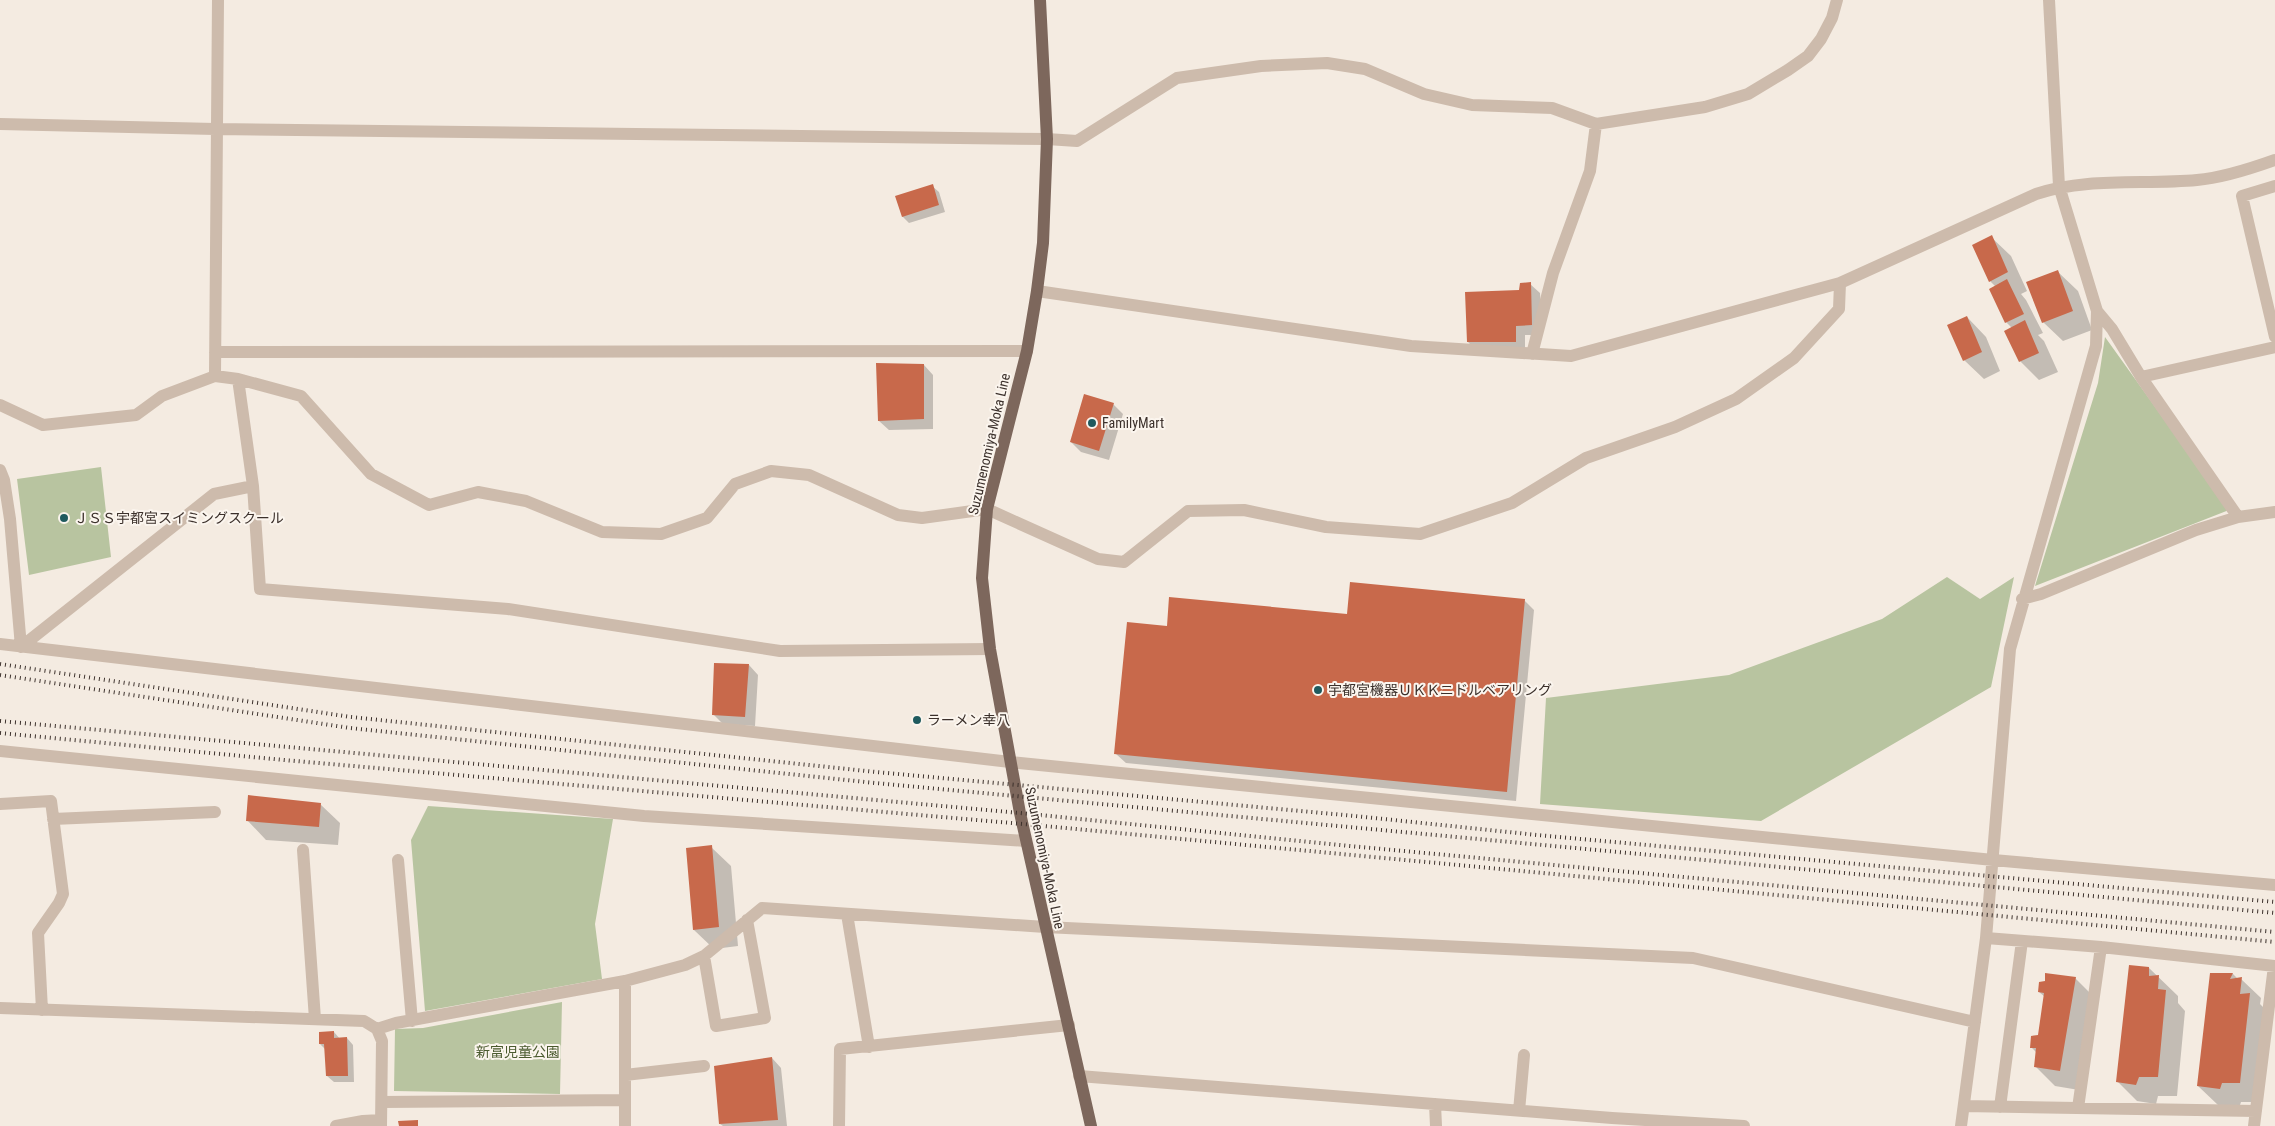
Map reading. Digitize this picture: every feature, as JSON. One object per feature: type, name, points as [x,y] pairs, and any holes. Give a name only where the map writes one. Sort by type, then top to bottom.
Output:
[{"type":"main road","name":"Suzumenomiya-Moka Line","points":[[1040,0],[1047,139],[1043,243],[1027,351],[986,509],[982,578],[990,649],[1010,762],[1045,927],[1091,1126]]},
{"type":"street","points":[[215,376],[215,129],[218,0]]},
{"type":"street","points":[[0,124],[215,129],[1047,139],[1077,141],[1177,78],[1261,66],[1327,63],[1365,68],[1424,94],[1472,105],[1552,108],[1596,124],[1706,108],[1748,94],[1808,56],[1821,39],[1832,18],[1836,0]]},
{"type":"street","points":[[1961,1126],[1986,938],[2010,649],[2022,599],[2096,346],[2097,311],[2059,186],[2049,0]]},
{"type":"street","points":[[1532,354],[1553,273],[1590,171],[1596,124]]},
{"type":"street","points":[[1037,291],[1411,346],[1571,356],[1840,282],[2036,194],[2059,186],[2197,180],[2236,172],[2275,160]]},
{"type":"street","points":[[2275,186],[2242,196],[2275,337]]},
{"type":"street","points":[[0,405],[44,424],[136,415],[162,396],[215,376],[238,379],[301,396],[371,474],[429,505],[478,492],[526,500],[602,532],[661,534],[707,518],[735,484],[770,471],[809,475],[898,515],[922,518],[986,509],[1098,560],[1124,562],[1188,511],[1244,510],[1326,527],[1420,534],[1512,503],[1586,458],[1675,426],[1736,399],[1794,358],[1838,309],[1840,282]]},
{"type":"street","points":[[2097,311],[2112,329],[2141,377],[2238,517]]},
{"type":"street","points":[[2141,377],[2275,347]]},
{"type":"street","points":[[215,352],[1027,351]]},
{"type":"street","points":[[238,379],[253,486],[260,589],[508,610],[780,652],[990,649]]},
{"type":"street","points":[[0,470],[4,480],[10,519],[21,647]]},
{"type":"street","points":[[21,647],[214,494],[253,486]]},
{"type":"street","points":[[2022,599],[2041,594],[2196,530],[2238,517],[2275,512]]},
{"type":"street","points":[[0,644],[1010,762],[1993,860],[2275,885]]},
{"type":"street","points":[[0,751],[644,816],[1026,841]]},
{"type":"street","points":[[0,804],[50,801],[63,894],[38,933],[42,1010]]},
{"type":"street","points":[[53,819],[215,812]]},
{"type":"street","points":[[303,850],[315,1019]]},
{"type":"street","points":[[398,860],[412,1021]]},
{"type":"street","points":[[377,1029],[396,1023],[625,981],[685,965],[704,956],[762,908],[1045,927],[1693,958],[1975,1022]]},
{"type":"street","points":[[847,914],[869,1048]]},
{"type":"street","points":[[704,956],[716,1026],[765,1018],[747,920]]},
{"type":"street","points":[[1986,938],[2101,947],[2274,966],[2254,1126]]},
{"type":"street","points":[[2000,1107],[2022,941]]},
{"type":"street","points":[[2078,1108],[2101,947]]},
{"type":"street","points":[[625,981],[625,1126]]},
{"type":"street","points":[[0,1008],[364,1021],[377,1029],[382,1041],[381,1123],[363,1120],[336,1126]]},
{"type":"street","points":[[839,1126],[840,1049],[869,1048],[1068,1025]]},
{"type":"street","points":[[1519,1111],[1524,1055]]},
{"type":"street","points":[[625,1075],[704,1066]]},
{"type":"street","points":[[1079,1076],[1519,1111],[1612,1122],[1744,1126]]},
{"type":"street","points":[[382,1102],[625,1100]]},
{"type":"street","points":[[1435,1104],[1436,1126]]},
{"type":"street","points":[[1964,1106],[2256,1111]]},
{"type":"green space","points":[[2105,337],[2229,510],[2035,586],[2098,383]]},
{"type":"green space","name":"ＪＳＳ宇都宮スイミングスクール","points":[[101,467],[111,557],[29,575],[17,479]]},
{"type":"green space","points":[[1947,577],[1980,599],[2014,577],[1991,687],[1761,821],[1540,804],[1546,698],[1729,675],[1882,619]]},
{"type":"green space","points":[[428,806],[613,819],[595,924],[602,979],[425,1011],[411,840]]},
{"type":"green space","name":"新富児童公園","points":[[562,1002],[560,1094],[394,1091],[395,1029],[423,1028]]},
{"type":"building","points":[[933,184],[939,205],[902,217],[895,196]]},
{"type":"building","points":[[1992,235],[2008,272],[1989,282],[1972,245]]},
{"type":"building","points":[[2058,270],[2073,311],[2042,323],[2026,282]]},
{"type":"building","points":[[2007,279],[2024,314],[2005,323],[1989,289]]},
{"type":"building","points":[[1531,282],[1532,325],[1516,326],[1516,342],[1467,342],[1465,292],[1519,290],[1520,283]]},
{"type":"building","points":[[1967,316],[1982,352],[1963,361],[1947,325]]},
{"type":"building","points":[[2025,320],[2039,353],[2019,362],[2004,331]]},
{"type":"building","points":[[876,363],[924,364],[924,419],[878,421]]},
{"type":"building","name":"FamilyMart","points":[[1084,394],[1114,403],[1099,451],[1070,442]]},
{"type":"building","name":"宇都宮機器ＵＫＫニドルベアリング","points":[[1350,582],[1525,599],[1507,792],[1114,754],[1127,622],[1167,626],[1169,597],[1347,614]]},
{"type":"building","points":[[714,663],[749,664],[745,717],[712,715]]},
{"type":"building","points":[[248,795],[321,803],[319,827],[246,821]]},
{"type":"building","points":[[712,845],[719,927],[693,930],[686,848]]},
{"type":"building","points":[[2129,965],[2149,967],[2149,976],[2159,975],[2158,989],[2166,990],[2158,1077],[2139,1077],[2136,1085],[2116,1082]]},
{"type":"building","points":[[2045,973],[2076,977],[2060,1071],[2034,1067],[2036,1048],[2030,1048],[2031,1036],[2038,1035],[2044,993],[2038,992],[2039,982],[2045,981]]},
{"type":"building","points":[[2210,973],[2233,973],[2230,979],[2242,977],[2240,994],[2250,993],[2240,1083],[2222,1083],[2220,1089],[2197,1086]]},
{"type":"building","points":[[334,1031],[334,1038],[347,1037],[348,1076],[326,1076],[324,1044],[319,1044],[319,1032]]},
{"type":"building","points":[[772,1057],[778,1120],[719,1124],[714,1066]]},
{"type":"building","points":[[418,1120],[418,1126],[399,1126],[398,1121]]},
{"type":"railway","points":[[0,664],[351,717],[876,772],[1355,816],[1537,835],[2275,902]]},
{"type":"railway","points":[[0,675],[350,728],[875,783],[2275,913]]},
{"type":"railway","points":[[0,721],[1020,813],[1350,846],[2275,932]]},
{"type":"railway","points":[[0,733],[284,760],[1023,824],[2275,942]]},
{"type":"place","name":"FamilyMart","points":[[1092,423]]},
{"type":"place","name":"ＪＳＳ宇都宮スイミングスクール","points":[[64,518]]},
{"type":"place","name":"宇都宮機器ＵＫＫニドルベアリング","points":[[1318,690]]},
{"type":"place","name":"ラーメン幸八","points":[[917,720]]}]
